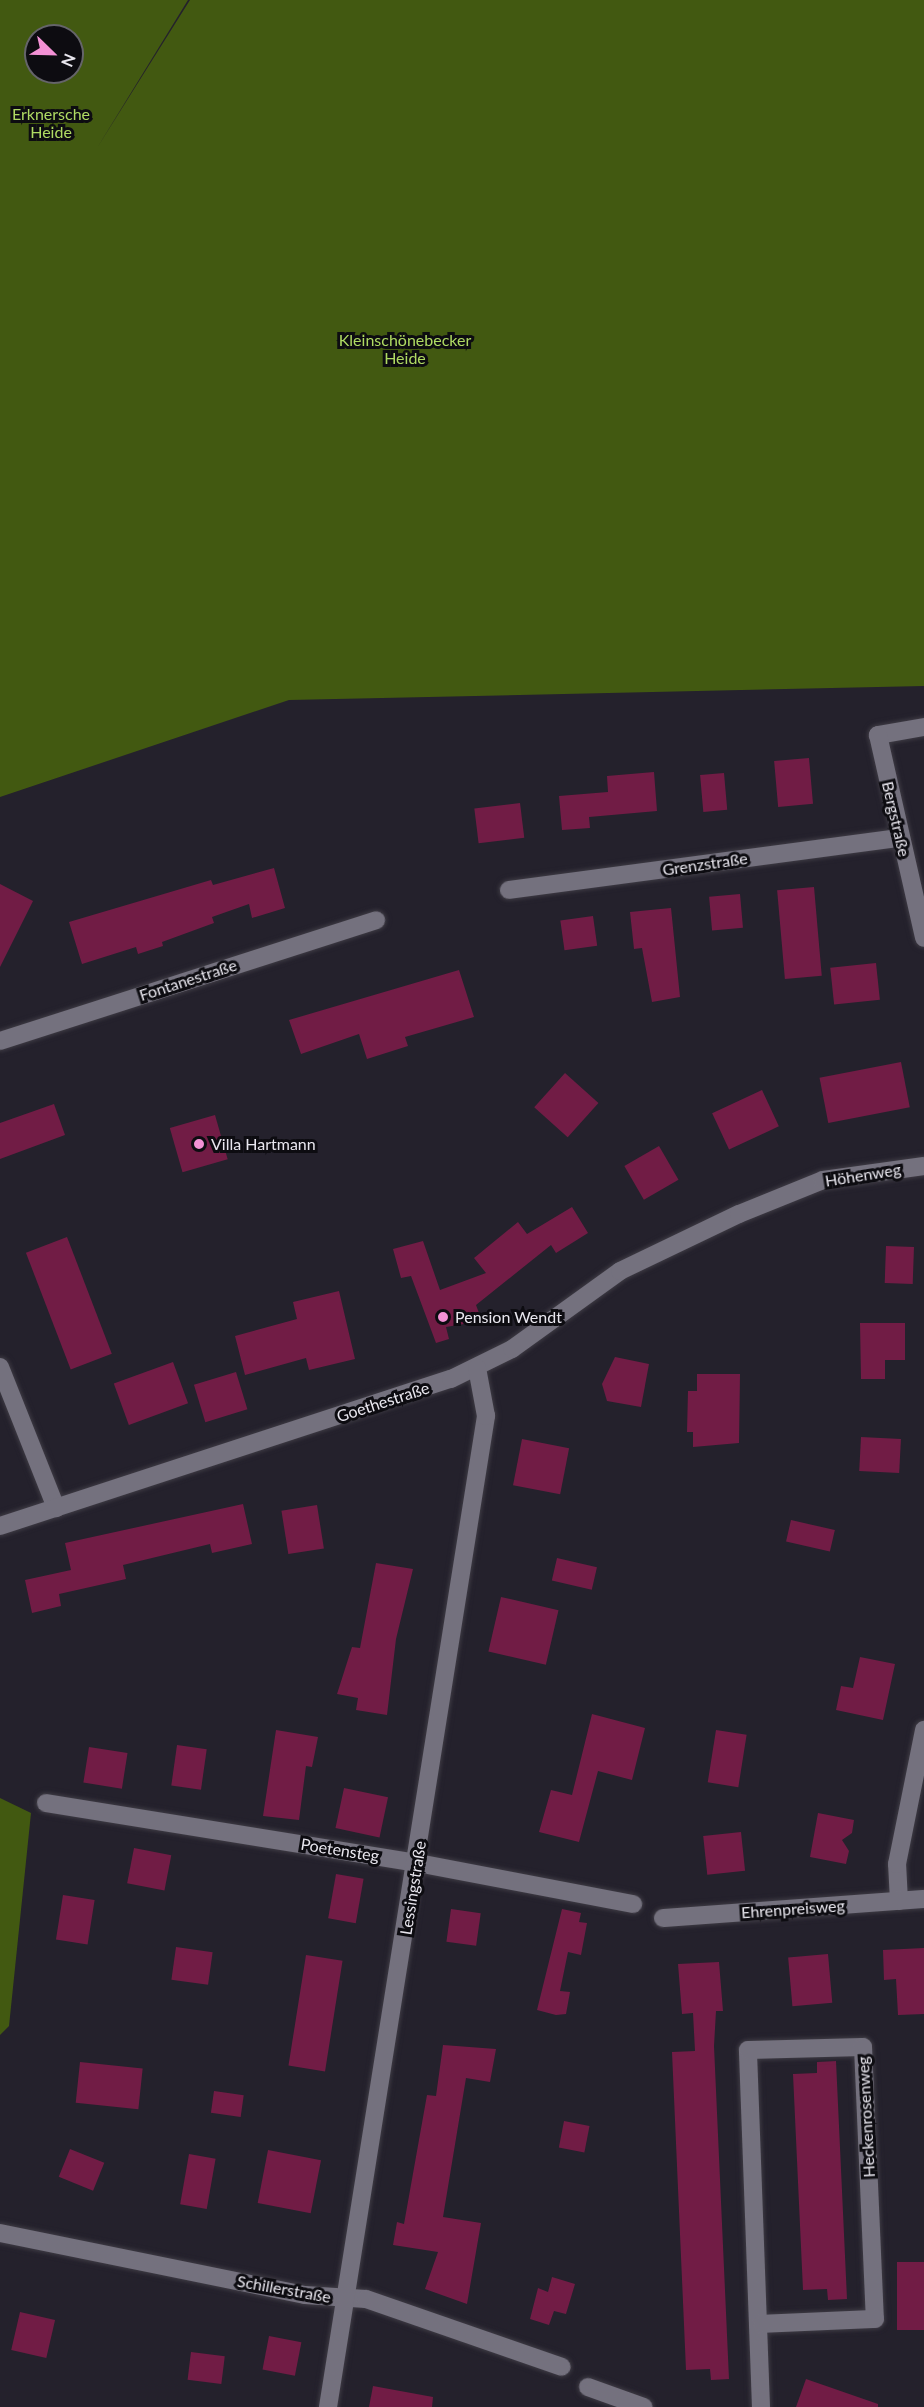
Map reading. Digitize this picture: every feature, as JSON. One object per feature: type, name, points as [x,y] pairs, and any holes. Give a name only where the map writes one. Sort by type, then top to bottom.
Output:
[{"type":"street","name":"Bergstraße","points":[[924,727],[878,735],[924,938]]},
{"type":"street","name":"Grenzstraße","points":[[509,890],[900,838]]},
{"type":"street","name":"Fontanestraße","points":[[0,1041],[376,920]]},
{"type":"street","name":"Höhenweg","points":[[737,1216],[823,1180],[924,1166]]},
{"type":"street","name":"Goethestraße","points":[[0,1526],[477,1368],[620,1271],[737,1216]]},
{"type":"street","points":[[0,1367],[56,1508]]},
{"type":"street","name":"Lessingstraße","points":[[328,2407],[343,2300],[418,1863],[486,1416],[477,1368]]},
{"type":"street","points":[[899,1901],[897,1864],[924,1730]]},
{"type":"street","name":"Poetensteg","points":[[46,1803],[418,1863],[633,1904]]},
{"type":"street","name":"Ehrenpreisweg","points":[[663,1918],[924,1899]]},
{"type":"street","name":"Heckenrosenweg","points":[[761,2407],[762,2324],[748,2050],[863,2047],[875,2319],[762,2324]]},
{"type":"street","name":"Schillerstraße","points":[[0,2233],[343,2300],[366,2299],[562,2367]]},
{"type":"street","points":[[588,2387],[644,2407]]},
{"type":"green space","name":"Kleinschönebecker Heide","points":[[0,0],[188,0],[97,148],[190,0],[924,0],[924,686],[289,700],[0,797]]},
{"type":"green space","points":[[0,1798],[31,1813],[9,2026],[0,2035]]},
{"type":"building","points":[[809,758],[813,804],[778,807],[774,761]]},
{"type":"building","points":[[654,772],[657,811],[589,817],[590,828],[562,830],[559,796],[608,792],[607,776]]},
{"type":"building","points":[[724,773],[727,810],[703,812],[700,775]]},
{"type":"building","points":[[520,803],[524,838],[479,843],[474,809]]},
{"type":"building","points":[[274,868],[285,908],[252,918],[249,904],[212,917],[214,923],[162,942],[163,946],[138,954],[136,947],[82,964],[69,922],[211,880],[213,885]]},
{"type":"building","points":[[0,884],[33,901],[0,967]]},
{"type":"building","points":[[814,887],[822,976],[785,979],[777,890]]},
{"type":"building","points":[[740,894],[743,928],[712,931],[709,897]]},
{"type":"building","points":[[671,908],[680,997],[652,1002],[642,948],[634,949],[630,912]]},
{"type":"building","points":[[593,916],[597,946],[564,950],[560,921]]},
{"type":"building","points":[[876,963],[880,1000],[834,1005],[830,968]]},
{"type":"building","points":[[459,970],[474,1017],[405,1037],[408,1046],[367,1059],[359,1034],[301,1054],[289,1020]]},
{"type":"building","points":[[901,1062],[910,1107],[828,1123],[820,1078]]},
{"type":"building","points":[[565,1073],[598,1103],[568,1137],[534,1107]]},
{"type":"building","points":[[762,1090],[779,1126],[729,1149],[712,1113]]},
{"type":"building","points":[[54,1104],[65,1135],[0,1159],[0,1123]]},
{"type":"building","name":"Villa Hartmann","points":[[215,1115],[228,1159],[183,1172],[170,1128]]},
{"type":"building","points":[[659,1146],[678,1180],[644,1200],[624,1166]]},
{"type":"building","points":[[572,1207],[588,1233],[556,1253],[551,1245],[476,1305],[482,1321],[446,1327],[449,1339],[436,1343],[411,1276],[401,1278],[393,1249],[423,1241],[440,1290],[486,1273],[474,1258],[518,1222],[527,1234]]},
{"type":"building","points":[[67,1237],[112,1354],[71,1369],[26,1253]]},
{"type":"building","points":[[886,1246],[914,1247],[913,1284],[885,1283]]},
{"type":"building","points":[[339,1291],[355,1359],[309,1370],[306,1358],[245,1375],[235,1336],[297,1319],[293,1302]]},
{"type":"building","points":[[860,1323],[905,1323],[905,1360],[885,1360],[885,1379],[861,1379]]},
{"type":"building","points":[[615,1357],[649,1364],[641,1407],[607,1401],[602,1384]]},
{"type":"building","points":[[173,1362],[188,1403],[129,1425],[114,1384]]},
{"type":"building","points":[[236,1372],[247,1409],[205,1422],[194,1385]]},
{"type":"building","points":[[697,1374],[740,1374],[739,1443],[693,1447],[693,1432],[687,1432],[688,1391],[697,1391]]},
{"type":"building","points":[[861,1437],[901,1439],[899,1473],[859,1471]]},
{"type":"building","points":[[522,1439],[569,1448],[560,1494],[513,1485]]},
{"type":"building","points":[[243,1504],[252,1544],[212,1553],[210,1544],[123,1565],[126,1579],[59,1594],[61,1606],[32,1613],[25,1580],[71,1570],[65,1543]]},
{"type":"building","points":[[317,1505],[324,1548],[288,1554],[281,1511]]},
{"type":"building","points":[[791,1520],[835,1530],[830,1552],[786,1541]]},
{"type":"building","points":[[557,1558],[597,1567],[592,1590],[552,1580]]},
{"type":"building","points":[[376,1563],[413,1569],[396,1639],[387,1715],[356,1710],[358,1698],[337,1694],[352,1647],[360,1648]]},
{"type":"building","points":[[501,1597],[558,1610],[546,1665],[488,1652]]},
{"type":"building","points":[[860,1657],[895,1664],[883,1720],[836,1710],[841,1686],[853,1688]]},
{"type":"building","points":[[592,1714],[645,1728],[632,1780],[598,1771],[579,1842],[539,1832],[551,1790],[572,1795]]},
{"type":"building","points":[[276,1730],[318,1737],[312,1767],[306,1766],[299,1820],[263,1816]]},
{"type":"building","points":[[716,1730],[747,1735],[738,1787],[708,1782]]},
{"type":"building","points":[[177,1745],[207,1749],[201,1790],[171,1786]]},
{"type":"building","points":[[89,1747],[128,1753],[122,1789],[83,1783]]},
{"type":"building","points":[[344,1788],[388,1797],[379,1837],[335,1828]]},
{"type":"building","points":[[818,1813],[854,1820],[852,1833],[842,1840],[849,1851],[846,1864],[810,1857]]},
{"type":"building","points":[[741,1832],[745,1871],[707,1875],[703,1836]]},
{"type":"building","points":[[134,1848],[171,1855],[164,1891],[127,1883]]},
{"type":"building","points":[[336,1874],[364,1879],[356,1923],[328,1918]]},
{"type":"building","points":[[63,1895],[95,1900],[88,1944],[56,1939]]},
{"type":"building","points":[[451,1909],[481,1913],[476,1946],[446,1942]]},
{"type":"building","points":[[562,1909],[581,1913],[579,1922],[587,1923],[581,1955],[568,1952],[560,1991],[570,1992],[566,2014],[556,2015],[537,2010]]},
{"type":"building","points":[[176,1947],[213,1952],[208,1985],[171,1980]]},
{"type":"building","points":[[924,1948],[924,2014],[898,2015],[896,1979],[884,1980],[883,1950]]},
{"type":"building","points":[[828,1954],[832,2003],[792,2006],[788,1957]]},
{"type":"building","points":[[306,1955],[343,1961],[325,2071],[288,2066]]},
{"type":"building","points":[[719,1962],[723,2011],[716,2011],[714,2046],[729,2379],[711,2380],[710,2369],[686,2370],[672,2052],[695,2051],[693,2013],[682,2014],[678,1964]]},
{"type":"building","points":[[443,2045],[496,2049],[490,2082],[466,2078],[443,2217],[481,2223],[467,2304],[425,2289],[438,2252],[393,2245],[397,2222],[404,2224],[427,2095],[436,2096]]},
{"type":"building","points":[[836,2061],[847,2299],[828,2300],[827,2289],[803,2290],[793,2074],[817,2073],[817,2062]]},
{"type":"building","points":[[80,2062],[143,2069],[138,2109],[76,2103]]},
{"type":"building","points":[[214,2091],[244,2095],[241,2117],[211,2113]]},
{"type":"building","points":[[564,2121],[590,2126],[584,2152],[559,2148]]},
{"type":"building","points":[[70,2149],[104,2163],[93,2191],[59,2177]]},
{"type":"building","points":[[268,2150],[321,2160],[311,2213],[258,2203]]},
{"type":"building","points":[[189,2154],[216,2159],[207,2209],[180,2204]]},
{"type":"building","points":[[897,2262],[924,2262],[924,2330],[897,2330]]},
{"type":"building","points":[[552,2277],[575,2284],[566,2314],[554,2311],[549,2325],[530,2319],[538,2288],[548,2292]]},
{"type":"building","points":[[20,2312],[55,2320],[46,2358],[11,2350]]},
{"type":"building","points":[[269,2336],[301,2342],[295,2376],[263,2369]]},
{"type":"building","points":[[191,2352],[225,2356],[221,2384],[188,2380]]},
{"type":"building","points":[[806,2379],[878,2404],[878,2407],[796,2407]]},
{"type":"building","points":[[373,2386],[433,2397],[432,2407],[369,2407]]},
{"type":"place","name":"Villa Hartmann","points":[[199,1144]]},
{"type":"place","name":"Pension Wendt","points":[[443,1317]]},
{"type":"park label","name":"Erknersche Heide","points":[[51,123]]}]
